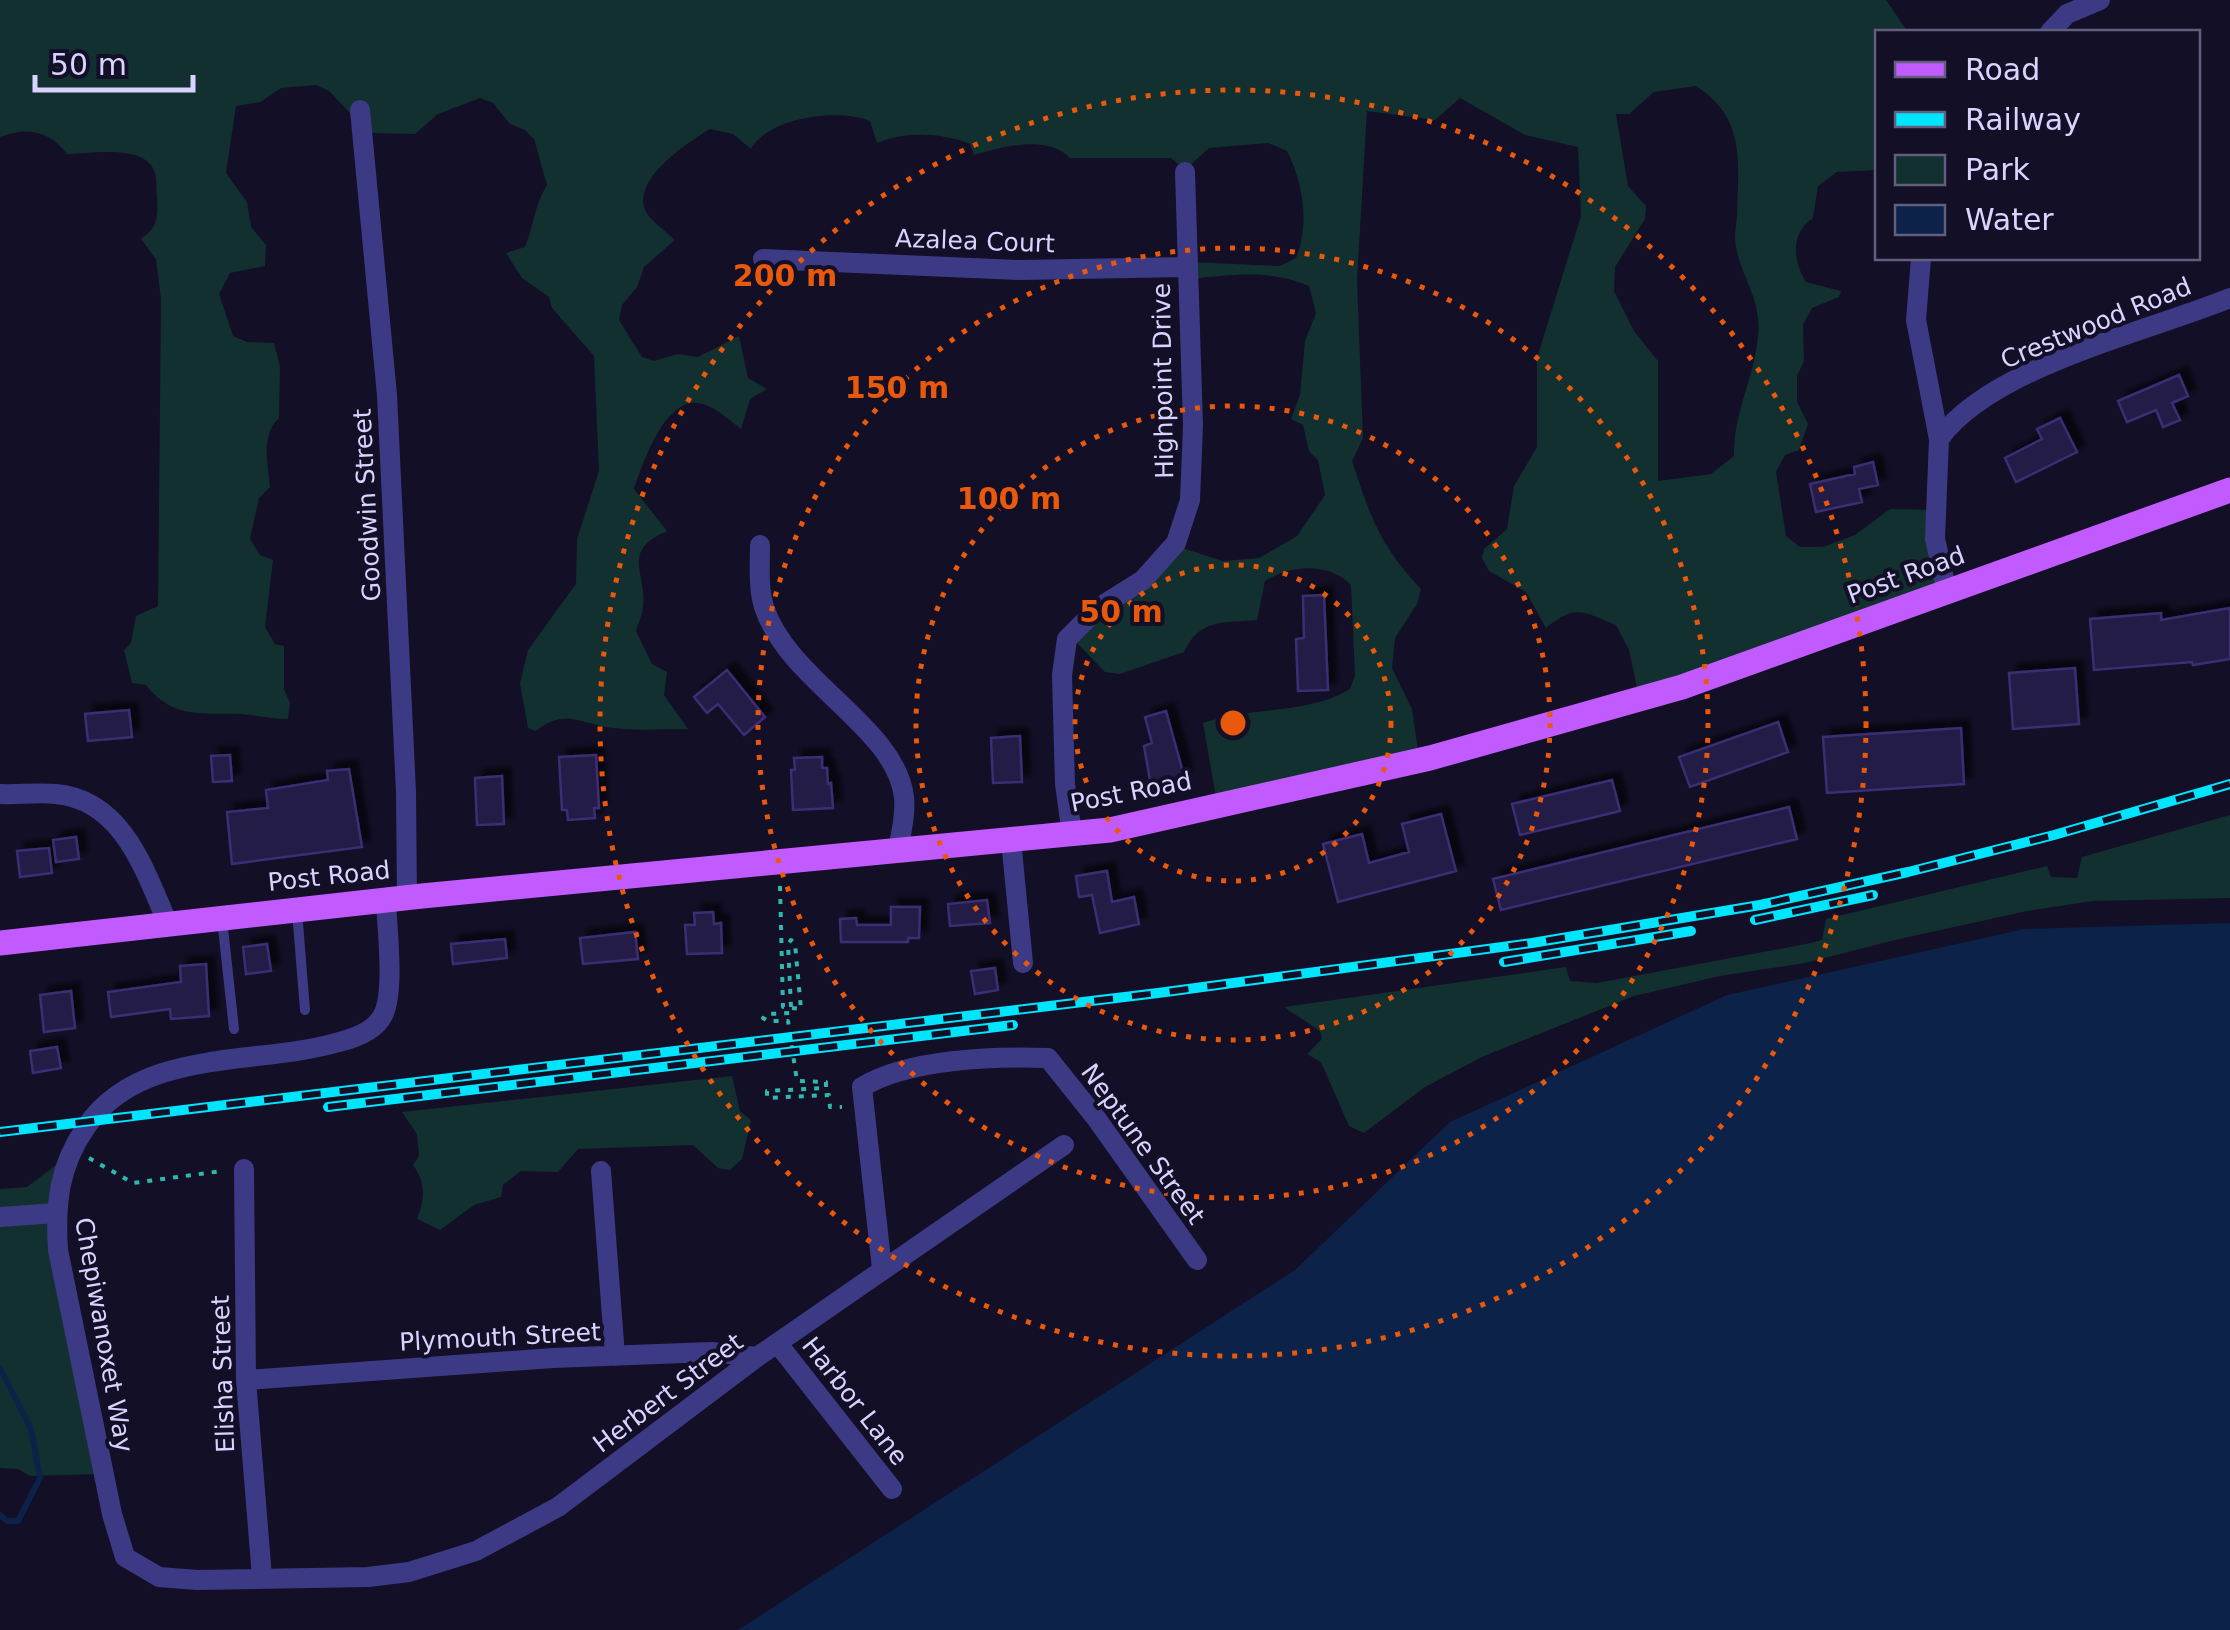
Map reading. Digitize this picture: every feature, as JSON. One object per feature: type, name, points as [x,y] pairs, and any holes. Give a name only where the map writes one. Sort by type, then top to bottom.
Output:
[{"type":"main road","name":"Post Road","points":[[0,943],[396,899],[1110,830],[1430,758],[1682,687],[2230,490]]},
{"type":"street","points":[[2052,30],[2067,14],[2100,0]]},
{"type":"street","name":"Goodwin Street","points":[[360,110],[386,396],[406,792],[396,899]]},
{"type":"street","name":"Highpoint Drive","points":[[1072,834],[1065,784],[1062,675],[1066,639],[1098,608],[1143,580],[1176,542],[1190,500],[1193,426],[1185,172]]},
{"type":"street","name":"Azalea Court","points":[[763,259],[1020,270],[1186,267]]},
{"type":"street","points":[[1921,260],[1916,320],[1939,439],[1936,539],[1947,592]]},
{"type":"street","name":"Crestwood Road","points":[[1939,439],[1955,416],[2004,386],[2096,346],[2230,298]]},
{"type":"street","points":[[760,545],[760,585],[775,629],[802,668],[870,735],[898,774],[904,796],[898,850]]},
{"type":"street","points":[[0,794],[58,794],[96,805],[120,826],[168,924]]},
{"type":"street","points":[[1011,840],[1023,963]]},
{"type":"street","name":"Chepiwanoxet Way","points":[[262,1577],[197,1580],[159,1576],[125,1557],[112,1514],[58,1250],[56,1213],[60,1179],[72,1148],[98,1109],[152,1076],[224,1060],[317,1049],[362,1036],[383,1015],[396,899]]},
{"type":"street","name":"Neptune Street","points":[[862,1107],[862,1088],[879,1077],[1007,1057],[1048,1058],[1096,1118],[1197,1260]]},
{"type":"street","points":[[862,1107],[882,1269]]},
{"type":"street","name":"Herbert Street","points":[[262,1577],[368,1577],[409,1572],[476,1551],[558,1507],[757,1357],[1064,1144]]},
{"type":"street","name":"Elisha Street","points":[[244,1168],[246,1380],[262,1577]]},
{"type":"street","points":[[601,1171],[616,1356]]},
{"type":"street","points":[[0,1217],[56,1213]]},
{"type":"street","name":"Harbor Lane","points":[[778,1344],[892,1489]]},
{"type":"street","name":"Plymouth Street","points":[[246,1380],[390,1367],[616,1356],[711,1352],[757,1357]]},
{"type":"lane","points":[[297,910],[306,1010]]},
{"type":"lane","points":[[222,918],[234,1029]]},
{"type":"path","points":[[779,862],[783,1007],[802,1009],[795,944],[791,940],[788,944],[791,1009],[763,1018],[788,1021],[798,1081],[826,1082],[826,1088],[767,1091],[767,1098],[829,1095],[830,1107],[862,1107]]},
{"type":"path","points":[[72,1148],[133,1183],[244,1168]]},
{"type":"green space","points":[[0,0],[1886,0],[1907,30],[1875,30],[1875,170],[1837,172],[1818,186],[1813,218],[1797,239],[1796,256],[1806,282],[1841,291],[1839,297],[1812,308],[1803,325],[1804,361],[1797,376],[1797,402],[1808,424],[1799,450],[1785,455],[1776,472],[1786,536],[1800,547],[1823,547],[1855,535],[1890,509],[1937,510],[1947,588],[1639,697],[1629,650],[1616,625],[1579,612],[1564,615],[1546,628],[1526,592],[1489,571],[1482,558],[1484,549],[1507,529],[1514,486],[1537,447],[1537,358],[1581,216],[1578,147],[1525,135],[1460,98],[1435,120],[1367,111],[1357,280],[1363,438],[1352,461],[1378,529],[1395,558],[1421,589],[1417,604],[1395,638],[1392,668],[1412,709],[1419,757],[1217,803],[1203,723],[1316,703],[1350,689],[1355,675],[1351,585],[1321,569],[1298,569],[1275,576],[1265,581],[1257,620],[1214,624],[1198,633],[1184,652],[1120,674],[1105,672],[1075,641],[1176,546],[1223,561],[1259,558],[1297,536],[1325,495],[1318,460],[1309,451],[1303,425],[1291,419],[1300,395],[1305,341],[1316,313],[1309,286],[1265,275],[1190,279],[1190,262],[1280,266],[1296,258],[1303,231],[1303,204],[1287,151],[1268,143],[1209,148],[1185,170],[1171,158],[1070,158],[1037,144],[974,155],[970,144],[936,136],[912,135],[877,143],[870,121],[823,116],[773,129],[751,149],[733,134],[710,129],[663,164],[653,175],[643,200],[649,216],[675,240],[644,267],[637,287],[622,305],[619,320],[642,357],[654,361],[678,354],[698,357],[739,336],[748,378],[767,389],[750,399],[741,429],[705,405],[691,403],[680,407],[654,439],[634,489],[667,531],[644,547],[640,555],[643,607],[636,631],[652,664],[667,672],[664,695],[688,729],[622,729],[565,719],[536,731],[528,728],[520,683],[528,650],[576,584],[577,539],[599,471],[594,356],[552,308],[549,297],[522,278],[506,253],[525,247],[547,185],[534,139],[510,124],[493,103],[480,98],[438,114],[415,134],[369,133],[329,91],[316,85],[281,88],[260,102],[236,106],[226,173],[247,202],[251,227],[266,245],[265,266],[230,273],[219,294],[233,336],[247,342],[274,343],[280,366],[279,418],[267,441],[270,487],[259,498],[250,539],[260,555],[273,560],[265,627],[275,644],[284,646],[288,719],[189,712],[166,704],[146,685],[132,683],[124,650],[131,643],[136,616],[158,606],[161,299],[156,259],[141,239],[154,226],[157,216],[155,173],[141,157],[103,152],[67,154],[45,136],[19,132],[0,137]],"holes":[[[1696,86],[1724,113],[1736,144],[1735,243],[1757,311],[1756,352],[1737,426],[1734,456],[1711,474],[1658,481],[1658,361],[1634,331],[1614,291],[1615,267],[1645,219],[1646,206],[1628,186],[1616,114],[1629,114],[1654,92]]]},
{"type":"green space","points":[[2230,815],[2230,898],[2092,901],[2027,911],[1805,963],[1720,976],[1634,996],[1484,1056],[1425,1087],[1364,1133],[1349,1126],[1321,1062],[1307,1054],[1322,1039],[1320,1031],[1284,1007],[1566,967],[1570,981],[1597,983],[1811,943],[1822,940],[1826,919],[2047,866],[2051,877],[2077,878],[2082,857]]},
{"type":"green space","points":[[732,1076],[740,1111],[751,1120],[742,1159],[730,1170],[718,1168],[693,1145],[578,1149],[558,1172],[521,1171],[503,1185],[501,1197],[474,1205],[440,1230],[417,1219],[423,1191],[413,1165],[419,1156],[417,1134],[402,1112]]},
{"type":"green space","points":[[64,1159],[53,1191],[98,1474],[30,1476],[18,1469],[0,1468],[0,1189],[27,1187]]},
{"type":"water","points":[[2230,923],[2230,1630],[738,1630],[1295,1270],[1450,1122],[1727,995],[2024,929]]},
{"type":"building","points":[[2179,375],[2188,396],[2172,403],[2180,420],[2163,427],[2156,410],[2127,422],[2118,401]]},
{"type":"building","points":[[2060,418],[2077,452],[2016,482],[2005,458],[2042,439],[2037,429]]},
{"type":"building","points":[[1873,462],[1878,485],[1859,489],[1862,502],[1816,512],[1810,484],[1855,474],[1854,467]]},
{"type":"building","points":[[1324,595],[1328,690],[1298,691],[1296,639],[1304,638],[1303,596]]},
{"type":"building","points":[[2230,608],[2230,659],[2094,670],[2090,619],[2161,613],[2161,620]]},
{"type":"building","points":[[2075,668],[2079,724],[2013,729],[2009,673]]},
{"type":"building","points":[[727,670],[765,717],[744,735],[718,704],[707,713],[694,697]]},
{"type":"building","points":[[129,710],[132,737],[88,741],[85,714]]},
{"type":"building","points":[[1166,711],[1184,776],[1151,786],[1144,746],[1152,743],[1145,717]]},
{"type":"building","points":[[1778,722],[1788,752],[1690,787],[1679,757]]},
{"type":"building","points":[[1961,728],[1964,784],[1827,793],[1823,737]]},
{"type":"building","points":[[1020,736],[1022,782],[993,783],[991,738]]},
{"type":"building","points":[[230,755],[232,781],[213,782],[211,756]]},
{"type":"building","points":[[596,755],[599,808],[594,808],[595,818],[568,820],[567,810],[562,810],[559,757]]},
{"type":"building","points":[[822,757],[822,768],[827,768],[828,784],[831,783],[833,808],[793,810],[794,758]]},
{"type":"building","points":[[349,769],[362,847],[232,864],[227,812],[268,808],[266,790],[328,780],[327,771]]},
{"type":"building","points":[[502,776],[504,824],[477,825],[475,778]]},
{"type":"building","points":[[1612,780],[1620,811],[1520,835],[1512,804]]},
{"type":"building","points":[[1789,807],[1797,839],[1501,910],[1493,879]]},
{"type":"building","points":[[1441,814],[1456,871],[1338,902],[1323,844],[1362,834],[1369,863],[1409,852],[1402,824]]},
{"type":"building","points":[[76,837],[79,859],[56,862],[53,840]]},
{"type":"building","points":[[49,848],[52,873],[20,877],[17,851]]},
{"type":"building","points":[[1107,871],[1112,902],[1134,897],[1139,924],[1100,933],[1092,895],[1079,897],[1076,876]]},
{"type":"building","points":[[987,900],[990,923],[950,926],[948,904]]},
{"type":"building","points":[[891,907],[920,907],[919,938],[908,938],[908,942],[841,942],[840,919],[856,918],[857,925],[891,925]]},
{"type":"building","points":[[713,912],[714,924],[721,923],[722,953],[687,954],[685,925],[695,925],[694,913]]},
{"type":"building","points":[[635,932],[638,959],[583,964],[580,938]]},
{"type":"building","points":[[505,939],[507,958],[453,964],[451,944]]},
{"type":"building","points":[[267,944],[271,971],[246,974],[243,947]]},
{"type":"building","points":[[206,964],[209,1016],[171,1019],[170,1009],[111,1017],[108,992],[181,982],[180,966]]},
{"type":"building","points":[[995,968],[998,990],[975,994],[971,971]]},
{"type":"building","points":[[71,991],[75,1028],[44,1032],[40,995]]},
{"type":"building","points":[[57,1047],[61,1068],[33,1073],[30,1051]]},
{"type":"waterway","points":[[0,1368],[31,1429],[40,1478],[18,1521],[7,1521],[0,1515]]},
{"type":"railway","points":[[0,1132],[1158,993],[1532,943],[1760,905],[1908,872],[2230,784]]},
{"type":"railway","points":[[1755,920],[1873,895]]},
{"type":"railway","points":[[1504,962],[1691,931]]},
{"type":"railway","points":[[328,1107],[1013,1025]]}]
